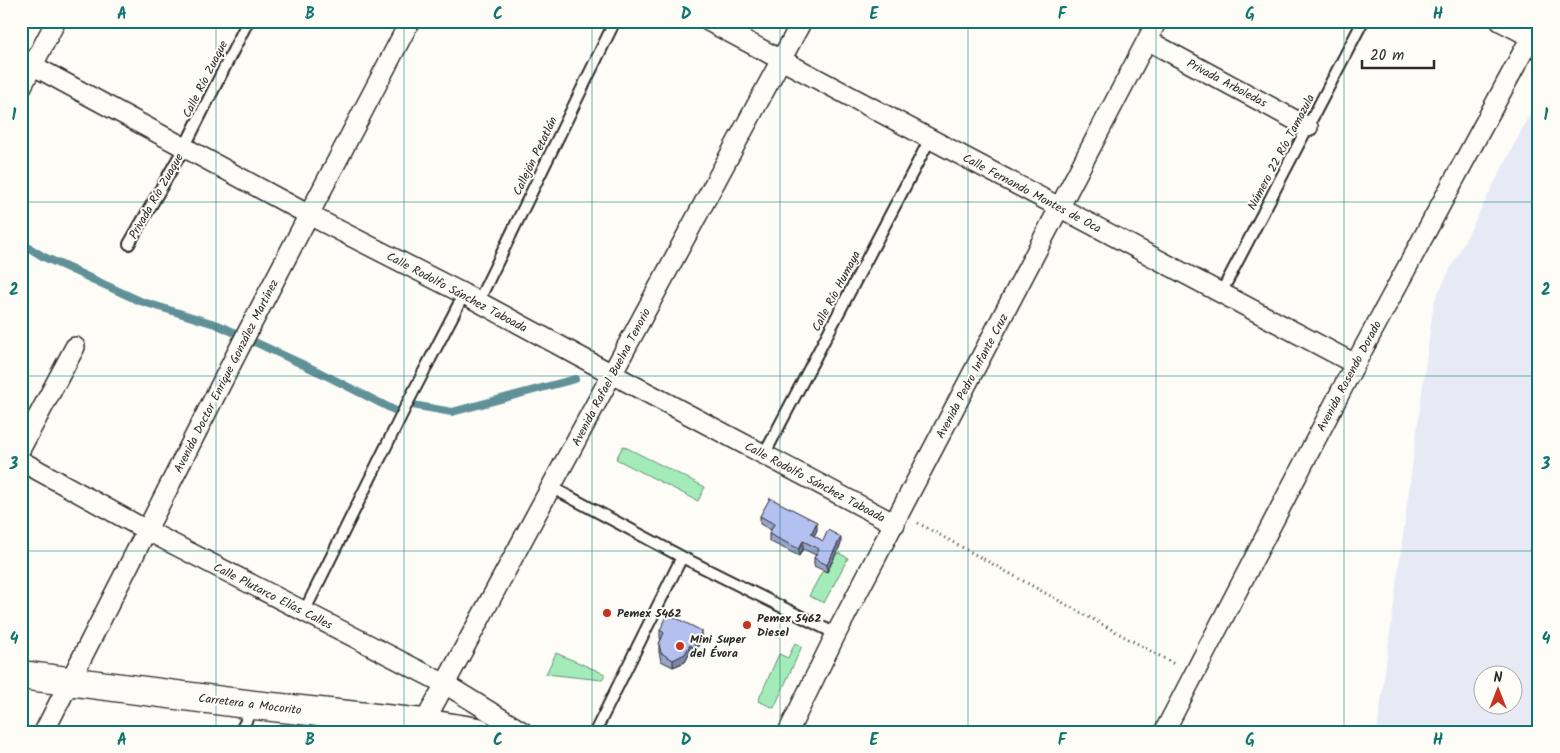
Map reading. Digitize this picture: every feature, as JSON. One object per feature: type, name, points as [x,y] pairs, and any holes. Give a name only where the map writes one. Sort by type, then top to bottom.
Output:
[{"type":"main road","name":"Carretera a Mocorito","points":[[21,675],[421,728],[478,732]]},
{"type":"street","points":[[21,88],[27,62],[56,21]]},
{"type":"street","name":"Avenida Doctor Enrique González Martínez","points":[[44,732],[146,530],[410,21]]},
{"type":"street","name":"Calle Fernando Montes de Oca","points":[[708,21],[1355,364]]},
{"type":"street","name":"Avenida Rafael Buelna Tenorio","points":[[421,728],[802,21]]},
{"type":"street","name":"Avenida Pedro Infante Cruz","points":[[788,732],[836,634],[1156,21]]},
{"type":"street","points":[[1500,21],[1535,30]]},
{"type":"street","name":"Avenida Rosendo Dorado","points":[[1164,732],[1355,364],[1535,30]]},
{"type":"street","name":"Privada Arboledas","points":[[1147,40],[1308,127]]},
{"type":"street","name":"Calle Rodolfo Sánchez Taboada","points":[[27,62],[309,216],[471,298],[764,455],[898,518]]},
{"type":"street","points":[[21,448],[75,347]]},
{"type":"street","name":"Calle Plutarco Elías Calles","points":[[21,461],[146,530],[445,684],[523,732]]},
{"type":"lane","name":"Calle Río Zuaque","points":[[184,148],[248,21]]},
{"type":"lane","name":"Callejón Petatlán","points":[[304,612],[407,404],[471,298],[615,21]]},
{"type":"lane","name":"Número 22 Río Tamazula","points":[[1221,293],[1363,21]]},
{"type":"lane","name":"Calle Río Humaya","points":[[764,455],[930,139]]},
{"type":"lane","name":"Privada Río Zuaque","points":[[129,244],[184,148]]},
{"type":"lane","points":[[551,487],[836,634]]},
{"type":"lane","points":[[595,732],[682,556]]},
{"type":"lane","points":[[240,732],[254,705]]},
{"type":"path","points":[[898,518],[1194,675]]},
{"type":"shaded area","points":[[1539,96],[1539,732],[1377,732],[1434,301]]},
{"type":"green space","points":[[623,446],[705,487],[698,501],[616,459]]},
{"type":"green space","points":[[837,552],[848,558],[824,603],[809,596],[823,570],[827,572]]},
{"type":"green space","points":[[795,643],[802,646],[774,708],[758,701],[779,654],[788,658]]},
{"type":"green space","points":[[556,653],[605,674],[602,680],[546,674]]},
{"type":"building","points":[[770,498],[817,522],[811,534],[823,541],[828,530],[841,537],[827,565],[814,558],[819,549],[803,541],[799,549],[769,534],[774,524],[760,516]]},
{"type":"building","name":"Mini Super del Évora","points":[[668,614],[702,631],[693,647],[690,645],[685,654],[673,660],[661,653],[659,644],[664,633],[660,630]]},
{"type":"waterway","points":[[21,243],[44,257],[140,301],[218,325],[319,372],[398,412],[407,404],[452,412],[575,379]]},
{"type":"place","name":"Pemex 5462","points":[[607,613]]},
{"type":"place","name":"Pemex 5462 Diesel","points":[[747,625]]},
{"type":"place","name":"Mini Super del Évora","points":[[680,646]]}]
